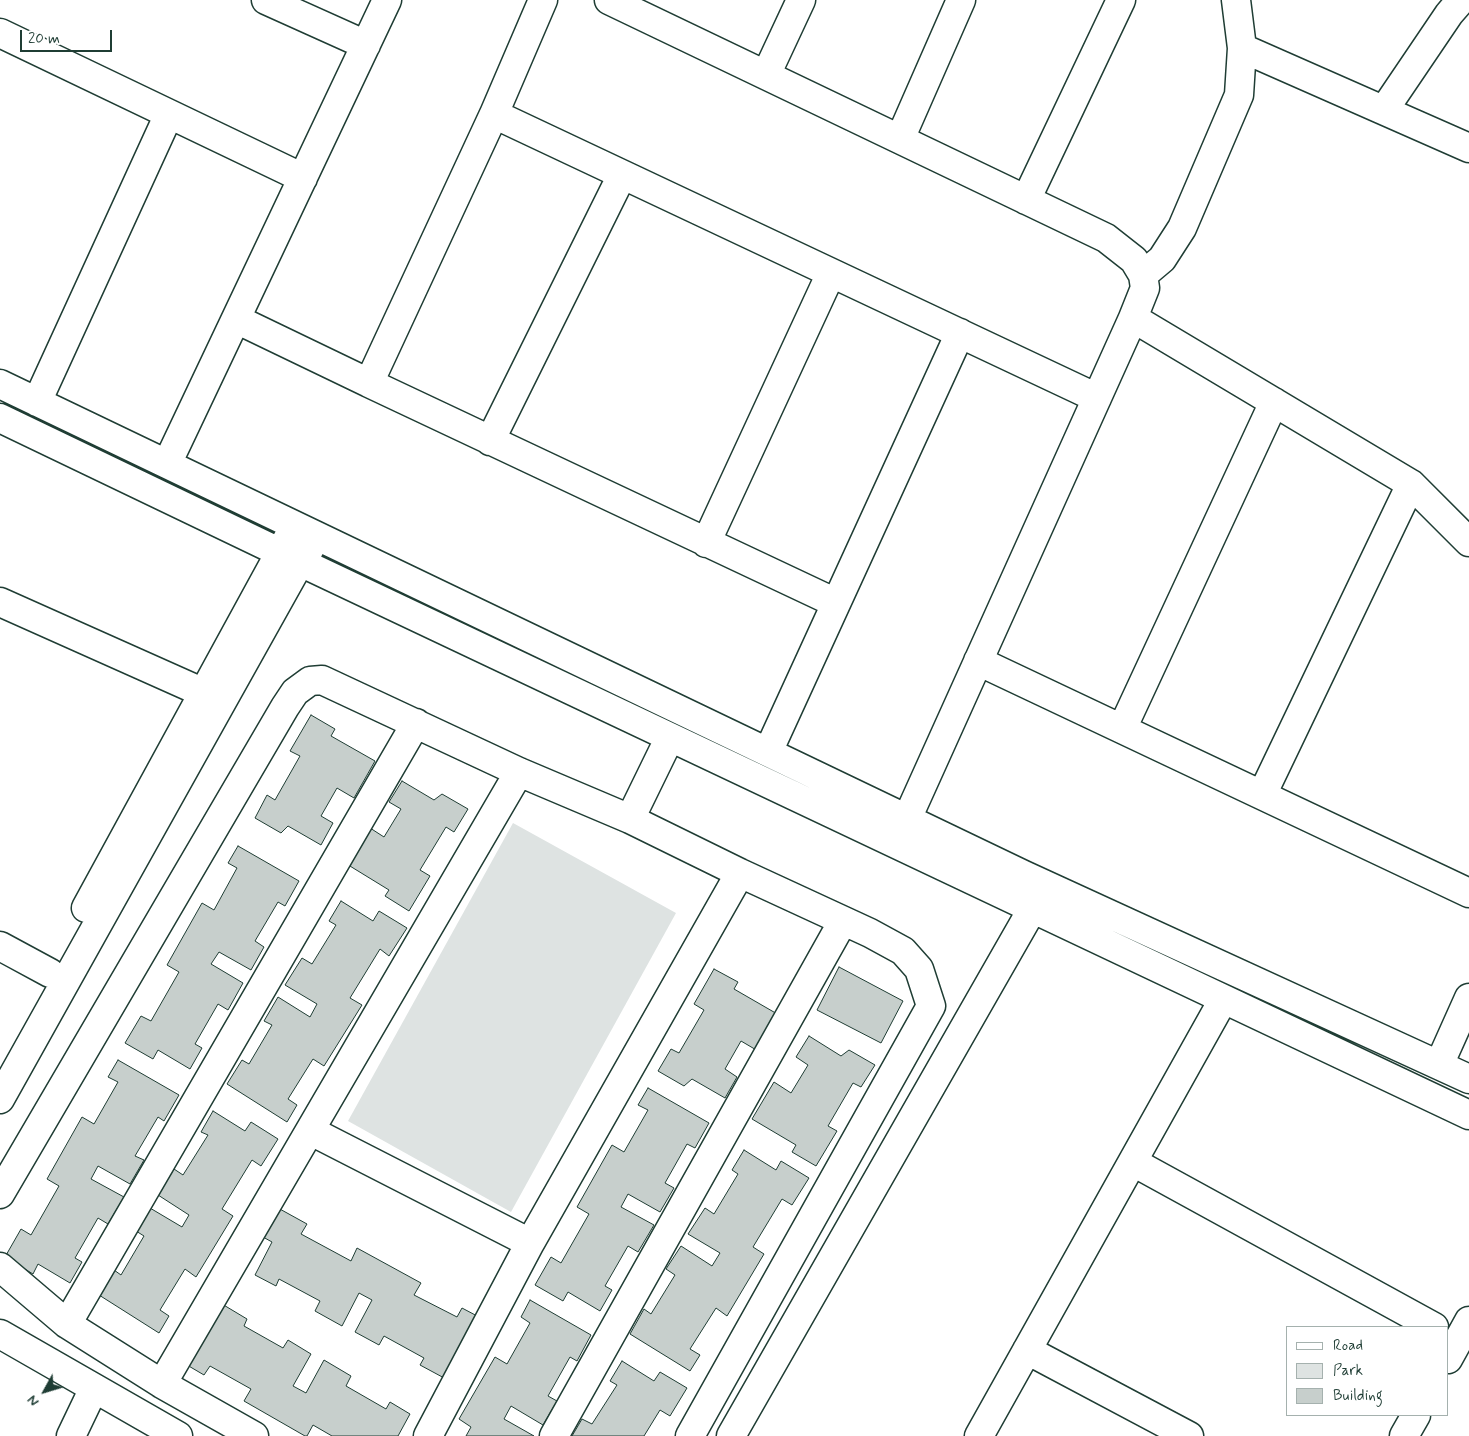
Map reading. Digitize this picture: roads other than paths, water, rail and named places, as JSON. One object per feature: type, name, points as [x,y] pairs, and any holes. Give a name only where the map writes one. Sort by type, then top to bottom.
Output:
[{"type":"street","points":[[266,0],[366,44]]},
{"type":"street","points":[[167,464],[387,0]]},
{"type":"street","points":[[369,383],[494,114],[544,0]]},
{"type":"street","points":[[609,0],[1106,238],[1134,260],[1144,275],[1145,288],[1133,318],[907,819]]},
{"type":"street","points":[[766,75],[801,0]]},
{"type":"street","points":[[900,139],[962,0]]},
{"type":"street","points":[[1026,200],[1121,0]]},
{"type":"street","points":[[1144,275],[1162,259],[1182,228],[1239,95],[1242,48],[1236,0]]},
{"type":"street","points":[[1384,110],[1449,14],[1461,0]]},
{"type":"street","points":[[0,33],[303,178]]},
{"type":"street","points":[[1242,48],[1469,148]]},
{"type":"street","points":[[37,402],[169,114]]},
{"type":"street","points":[[494,114],[1097,398]]},
{"type":"street","points":[[490,441],[622,175]]},
{"type":"street","points":[[706,543],[831,273]]},
{"type":"street","points":[[1133,318],[1410,484],[1469,542]]},
{"type":"street","points":[[236,319],[490,441],[836,603]]},
{"type":"street","points":[[768,752],[960,334]]},
{"type":"street","points":[[0,384],[1046,885],[1469,1079]]},
{"type":"street","points":[[1122,729],[1274,402]]},
{"type":"street","points":[[0,418],[291,558],[1469,1115]]},
{"type":"street","points":[[1262,795],[1410,484]]},
{"type":"street","points":[[0,1099],[306,531]]},
{"type":"street","points":[[0,1062],[204,693],[291,558]]},
{"type":"street","points":[[0,602],[204,693]]},
{"type":"street","points":[[978,661],[1469,893]]},
{"type":"street","points":[[0,1194],[280,715],[295,692],[310,682],[322,680],[519,772],[630,819],[740,873],[870,933],[903,950],[919,969],[931,1006],[690,1436]]},
{"type":"street","points":[[67,1324],[416,723]]},
{"type":"street","points":[[630,819],[670,737]]},
{"type":"street","points":[[162,1384],[519,772]]},
{"type":"street","points":[[428,1436],[530,1243],[740,873]]},
{"type":"street","points":[[731,1436],[1046,885]]},
{"type":"street","points":[[554,1436],[843,921]]},
{"type":"street","points":[[0,946],[50,973]]},
{"type":"street","points":[[1439,1065],[1469,998]]},
{"type":"street","points":[[979,1436],[1224,1000]]},
{"type":"street","points":[[311,1130],[530,1243]]},
{"type":"street","points":[[1133,1162],[1432,1326]]},
{"type":"street","points":[[0,1267],[67,1324],[162,1384],[254,1436]]},
{"type":"street","points":[[0,1334],[178,1436]]},
{"type":"street","points":[[1027,1350],[1189,1436]]},
{"type":"street","points":[[71,1436],[94,1388]]},
{"type":"street","points":[[1404,1436],[1415,1416]]}]
